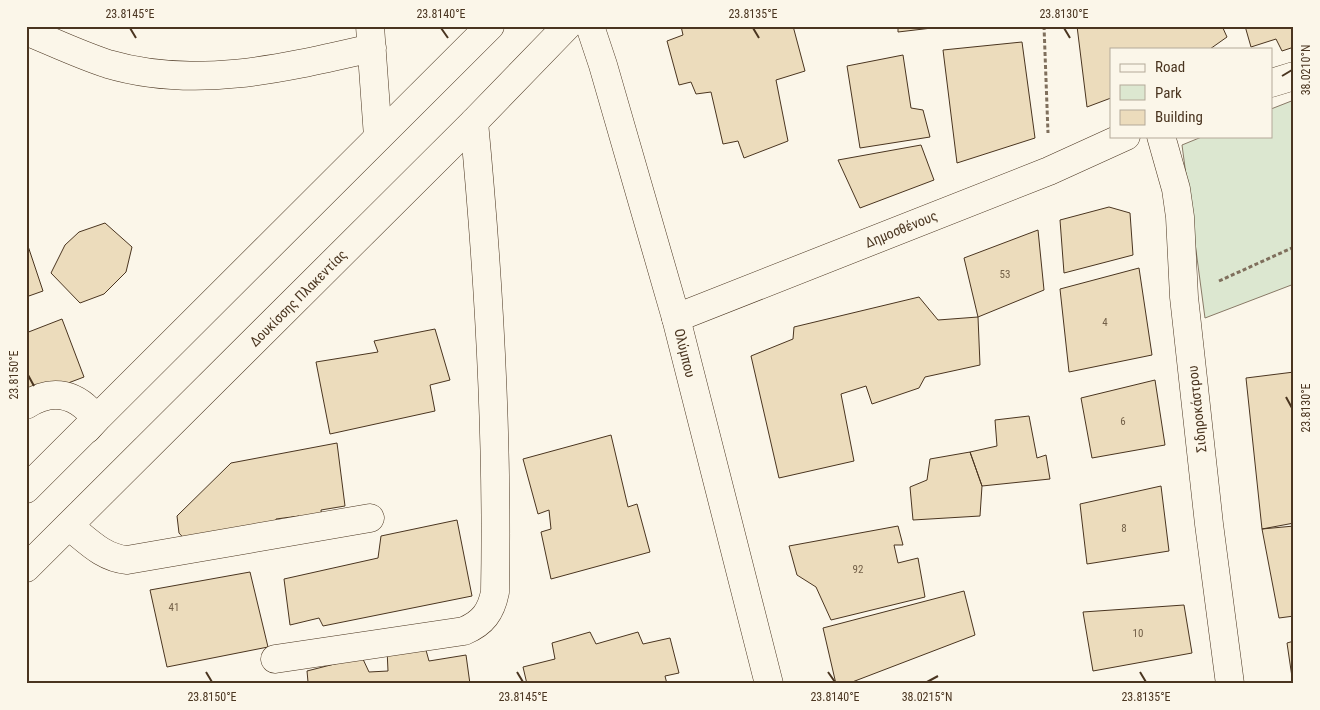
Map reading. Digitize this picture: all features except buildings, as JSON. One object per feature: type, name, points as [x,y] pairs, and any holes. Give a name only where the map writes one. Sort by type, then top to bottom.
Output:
[{"type":"street","points":[[26,490],[490,26]]},
{"type":"street","name":"Δουκίσσης Πλακεντίας","points":[[26,568],[474,122],[567,26]]},
{"type":"street","name":"Ολύμπου","points":[[590,26],[676,318],[769,684]]},
{"type":"street","points":[[26,31],[108,64],[181,76],[226,76],[282,69],[371,37],[378,137]]},
{"type":"street","points":[[1272,83],[1294,76]]},
{"type":"street","points":[[275,659],[464,631],[477,626],[492,607],[495,592],[497,499],[494,379],[487,260],[474,122]]},
{"type":"street","name":"Δημοσθένους","points":[[676,318],[1049,171],[1122,138]]},
{"type":"street","name":"Σιδηροκάστρου","points":[[1162,138],[1176,189],[1180,217],[1184,297],[1209,524],[1230,684]]},
{"type":"street","points":[[26,405],[42,398],[68,396],[81,402],[96,419],[87,429]]},
{"type":"street","points":[[70,526],[102,553],[116,559],[127,560],[370,518]]},
{"type":"path","points":[[1044,26],[1049,171]]},
{"type":"path","points":[[1184,297],[1294,247]]},
{"type":"green space","points":[[1294,100],[1294,284],[1205,318],[1182,145],[1199,138],[1272,138],[1272,109]]}]
